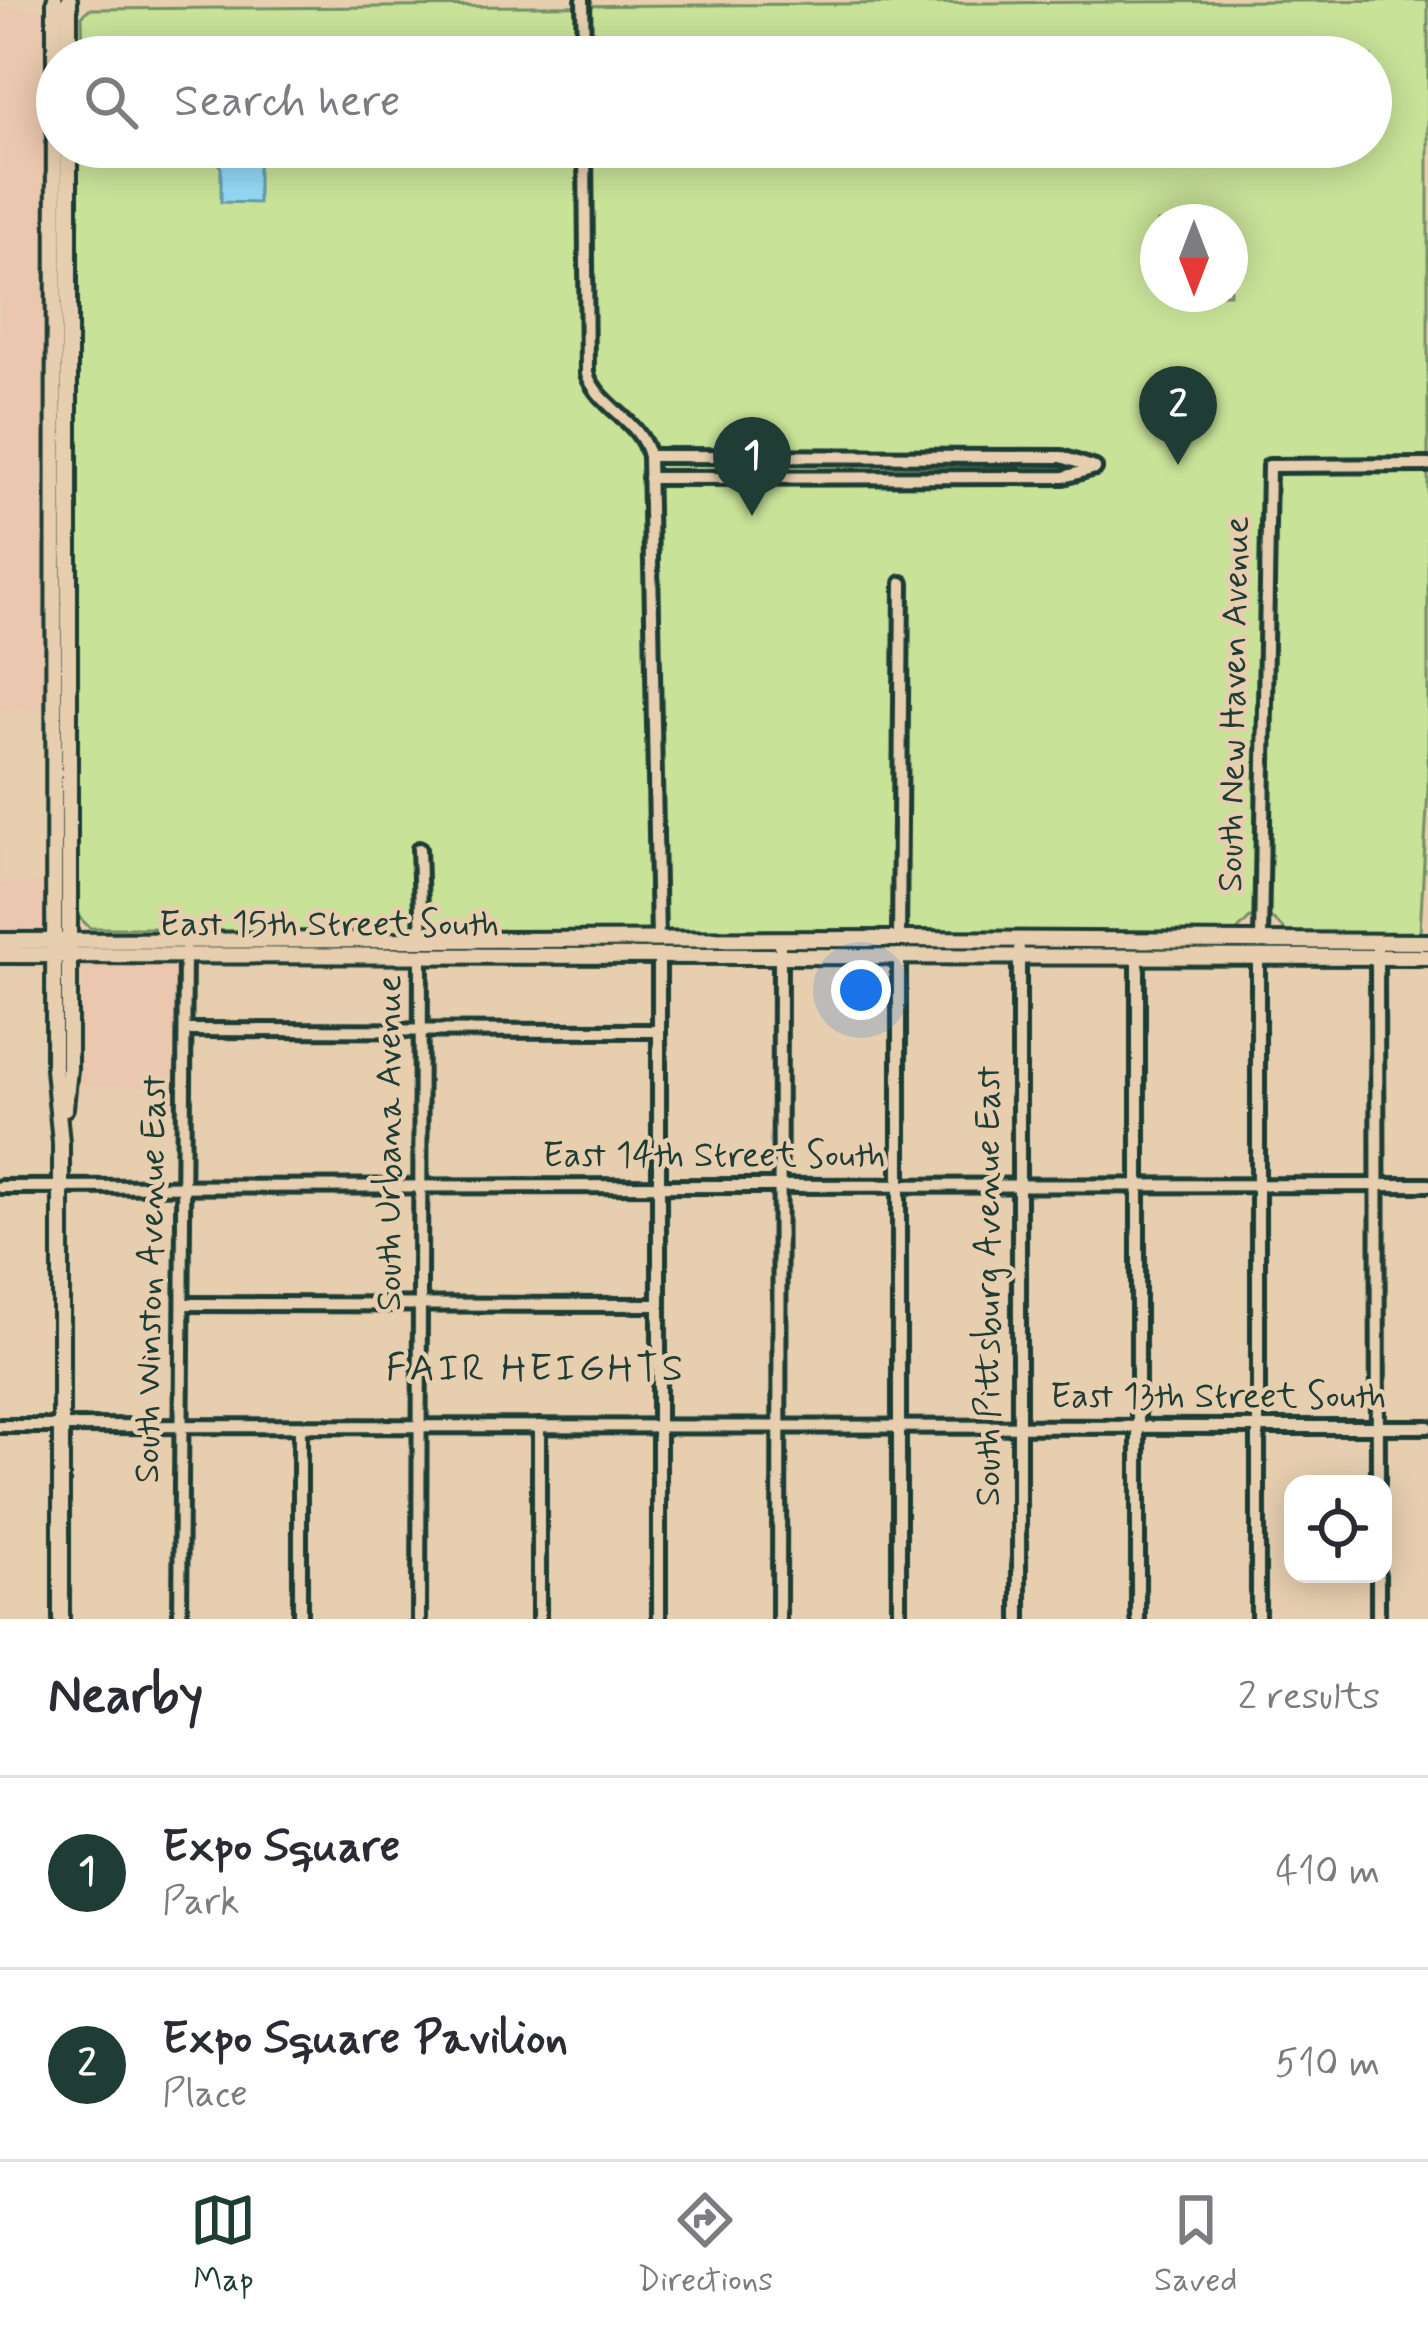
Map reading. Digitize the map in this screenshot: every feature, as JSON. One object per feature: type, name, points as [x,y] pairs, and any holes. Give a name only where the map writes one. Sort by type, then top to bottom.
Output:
[{"type":"main road","points":[[55,0],[56,36]]},
{"type":"main road","points":[[69,0],[69,36]]},
{"type":"main road","points":[[59,168],[61,1619]]},
{"type":"main road","points":[[62,282],[68,168]]},
{"type":"main road","name":"East 15th Street South","points":[[0,941],[62,947],[185,948],[780,947]]},
{"type":"main road","points":[[1377,950],[1428,942]]},
{"type":"main road","points":[[780,947],[838,954],[899,946]]},
{"type":"main road","name":"East 15th Street South","points":[[0,956],[62,947]]},
{"type":"main road","points":[[780,947],[1377,950],[1428,957]]},
{"type":"street","points":[[584,0],[584,36]]},
{"type":"street","points":[[585,168],[587,374],[600,398],[633,424],[646,442],[649,457],[659,1030],[659,1619]]},
{"type":"street","points":[[649,457],[1062,457],[1095,468],[1064,477],[649,478]]},
{"type":"street","name":"South New Haven Avenue","points":[[1258,1619],[1260,950],[1269,466],[1428,465]]},
{"type":"street","points":[[898,1619],[902,583]]},
{"type":"street","name":"South Urbana Avenue","points":[[419,849],[419,1619]]},
{"type":"street","points":[[779,1619],[780,947]]},
{"type":"street","name":"South Pittsburg Avenue East","points":[[1019,947],[1019,1619]]},
{"type":"street","name":"South Winston Avenue East","points":[[180,1619],[185,948]]},
{"type":"street","points":[[1138,950],[1138,1619]]},
{"type":"street","points":[[1377,950],[1378,1475]]},
{"type":"street","points":[[185,1030],[659,1030]]},
{"type":"street","name":"East 14th Street South","points":[[0,1187],[1428,1186]]},
{"type":"street","points":[[184,1304],[659,1305]]},
{"type":"street","name":"East 13th Street South","points":[[0,1426],[1428,1427]]},
{"type":"street","points":[[539,1426],[539,1619]]},
{"type":"street","points":[[300,1427],[300,1619]]},
{"type":"street","points":[[1378,1583],[1378,1619]]},
{"type":"shaded area","points":[[0,8],[41,9],[48,20],[48,36],[36,36],[36,168],[47,168],[44,710],[0,710]]},
{"type":"shaded area","points":[[0,831],[1,883],[47,883],[46,928],[37,934],[1,935]]},
{"type":"shaded area","points":[[82,967],[175,967],[176,1086],[80,1086]]},
{"type":"green space","points":[[1428,0],[1428,789],[1420,932],[1290,935],[1273,919],[1250,918],[1234,934],[90,928],[76,914],[77,168],[1392,168],[1392,36],[82,36],[82,16],[89,9]]},
{"type":"water","points":[[221,168],[258,168],[258,203],[221,202]]},
{"type":"place","name":"Expo Square Pavilion","points":[[1178,465]]},
{"type":"place","name":"Expo Square","points":[[752,516]]},
{"type":"district","name":"FAIR HEIGHTS","points":[[536,1369]]}]
